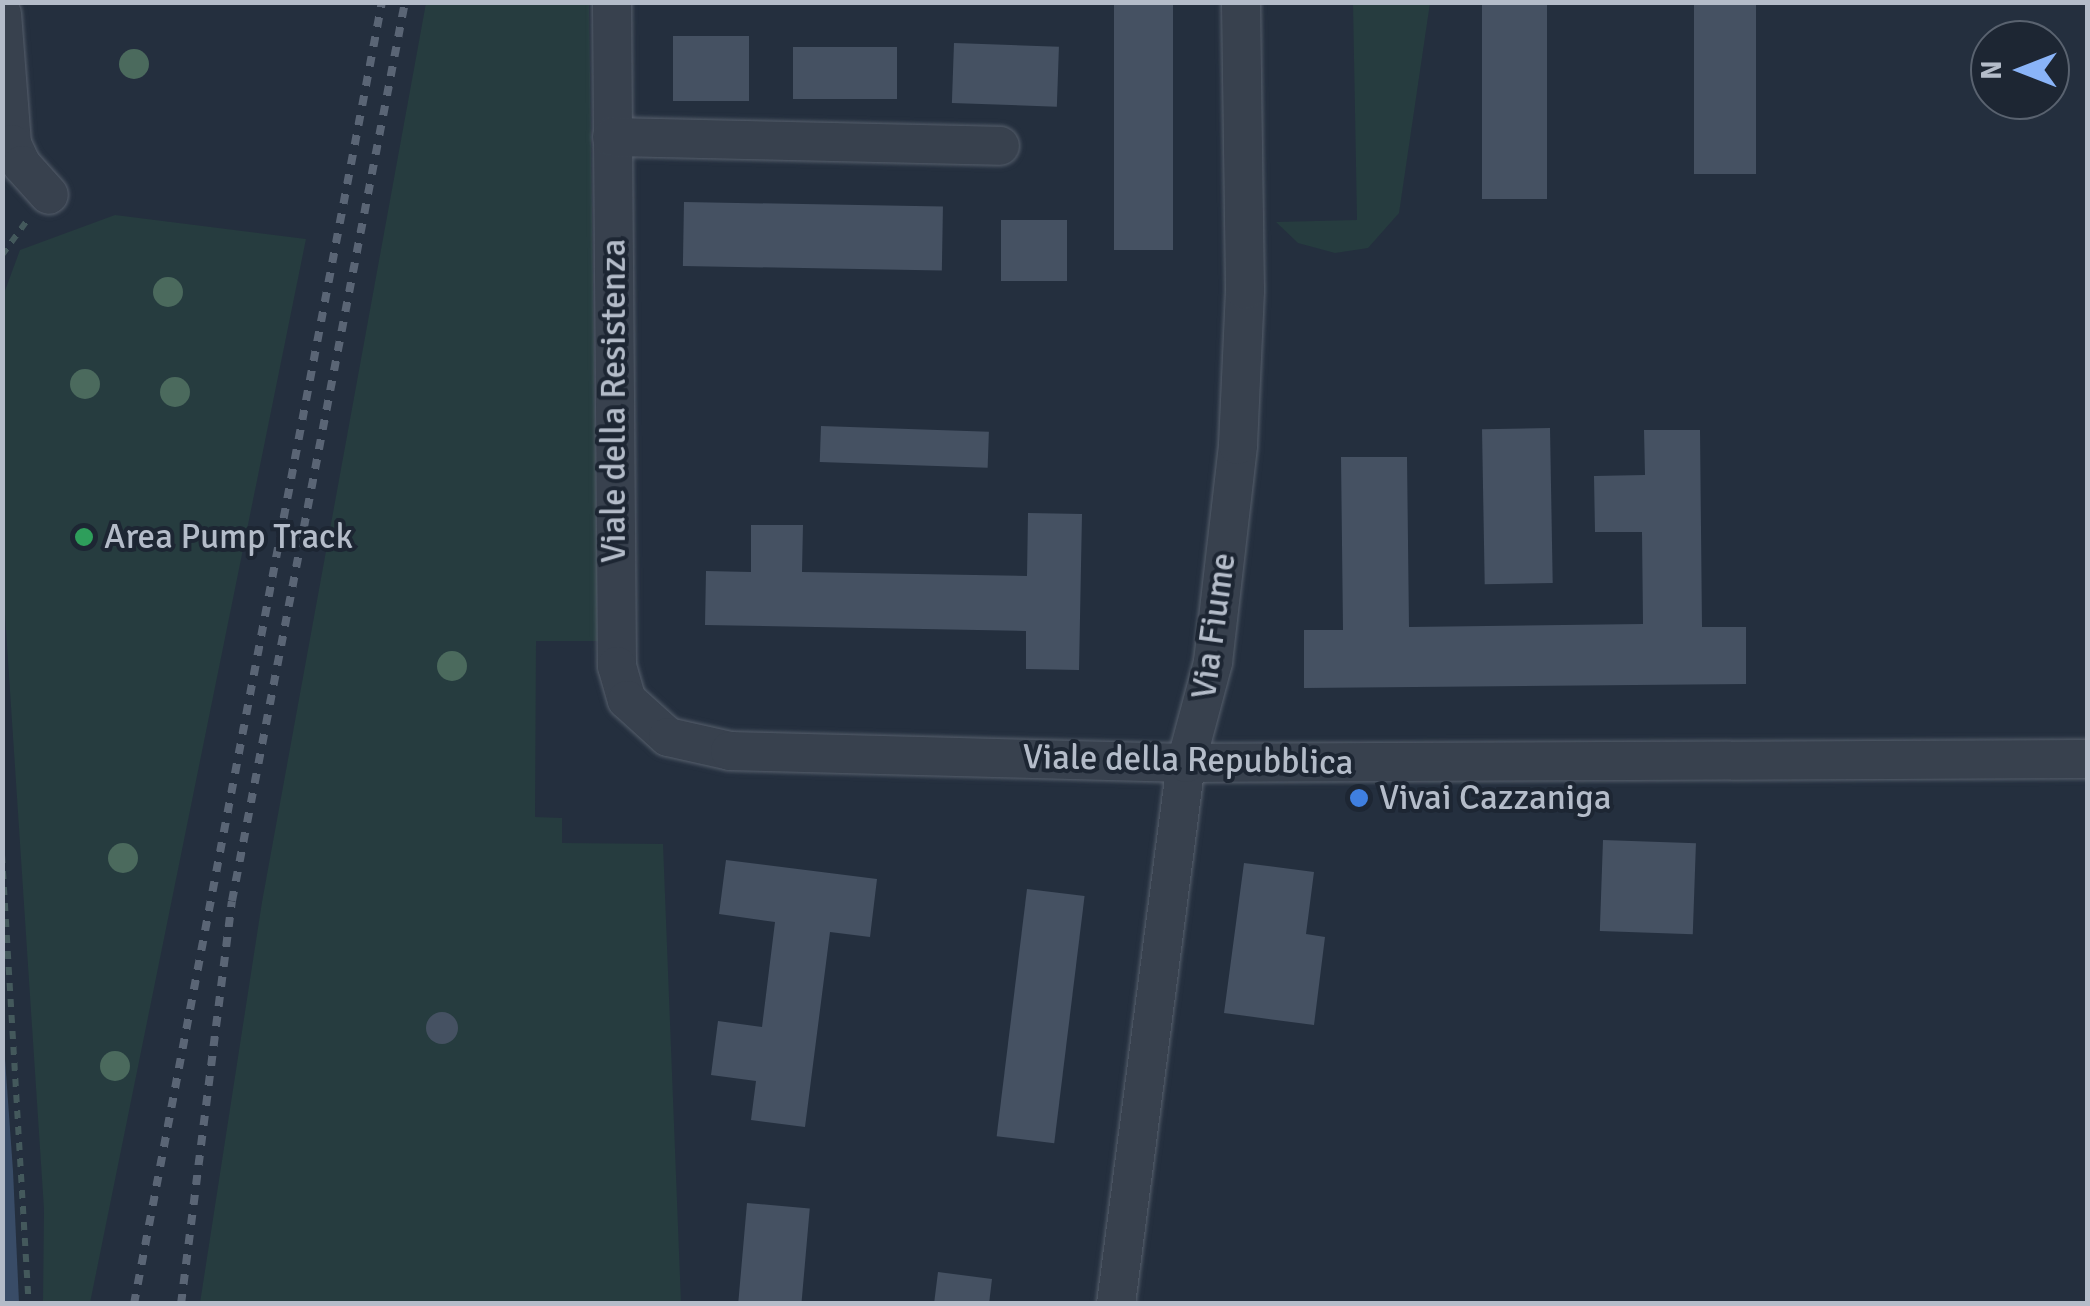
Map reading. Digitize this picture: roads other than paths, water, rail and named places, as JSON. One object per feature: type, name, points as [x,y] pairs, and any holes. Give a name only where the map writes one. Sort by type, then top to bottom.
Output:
[{"type":"street","name":"Viale della Resistenza","points":[[612,2],[618,680],[627,700],[655,730],[708,750]]},
{"type":"street","name":"Via Fiume","points":[[1116,1304],[1186,763],[1213,662],[1241,404],[1246,208],[1241,2]]},
{"type":"street","points":[[2,14],[12,144],[22,165],[49,194]]},
{"type":"street","points":[[612,136],[1000,146]]},
{"type":"street","name":"Viale della Repubblica","points":[[708,750],[1186,763],[2088,759]]},
{"type":"water","points":[[2,1017],[13,1171],[19,1303],[3,1303]]},
{"type":"railway","points":[[134,1304],[382,2]]},
{"type":"railway","points":[[181,1304],[232,901],[405,2]]},
{"type":"place","name":"Area Pump Track","points":[[84,537]]},
{"type":"place","name":"Vivai Cazzaniga","points":[[1359,798]]}]
